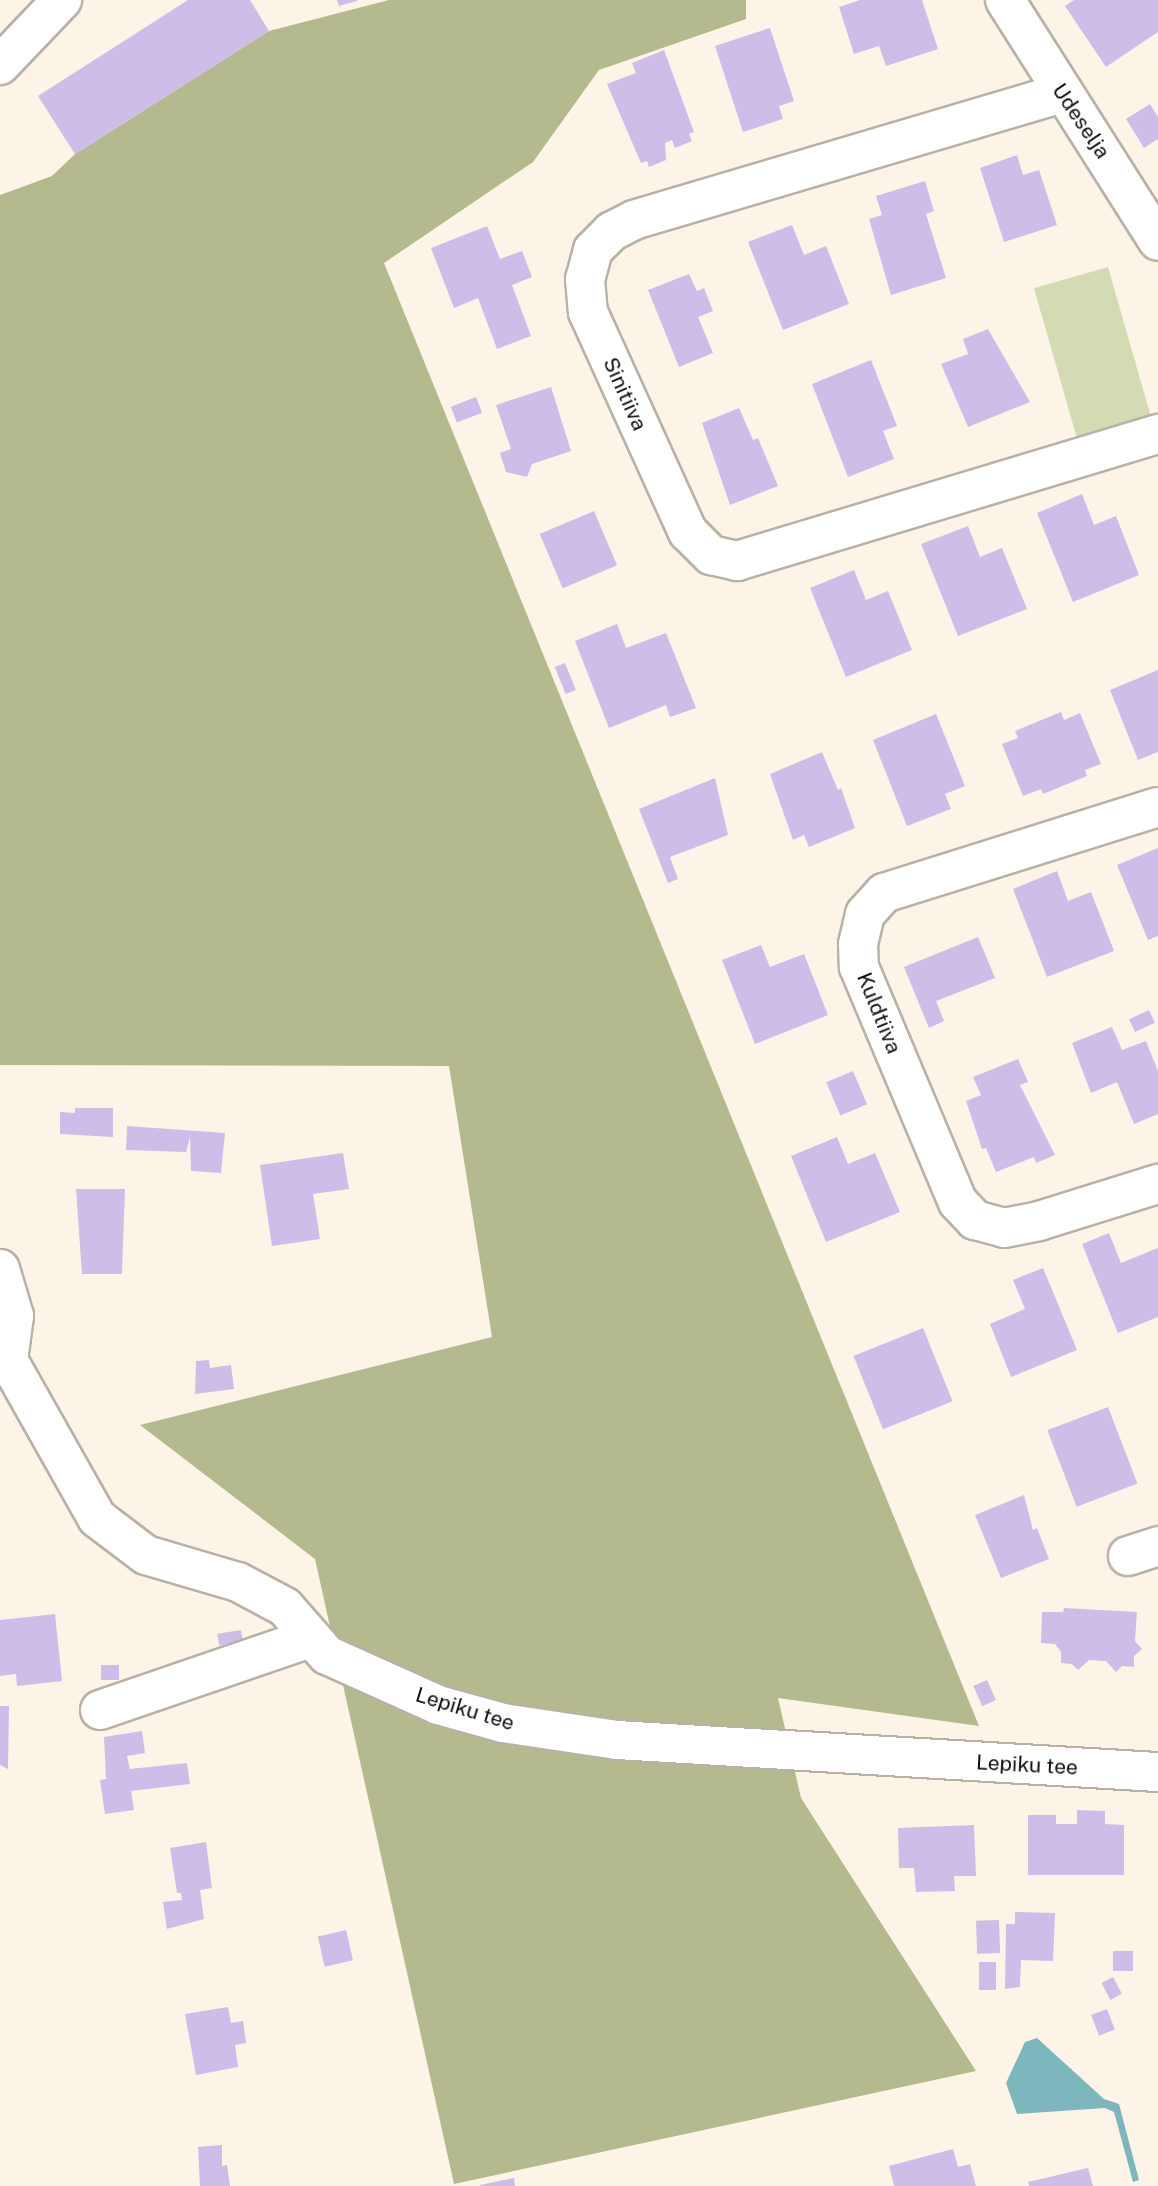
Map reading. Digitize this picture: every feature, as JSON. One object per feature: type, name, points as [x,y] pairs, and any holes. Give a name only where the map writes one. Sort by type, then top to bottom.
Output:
[{"type":"street","points":[[4,49],[62,0]]},
{"type":"street","name":"Udeselja","points":[[1004,0],[1062,93],[1147,199],[1158,241]]},
{"type":"street","name":"Sinitiiva","points":[[1062,93],[634,220],[612,231],[593,250],[585,279],[588,312],[688,532],[711,555],[737,561],[1158,434]]},
{"type":"street","name":"Kuldtiiva","points":[[1158,807],[884,893],[865,914],[858,944],[859,967],[958,1202],[975,1220],[1004,1228],[1158,1184]]},
{"type":"street","name":"Lepiku tee","points":[[0,1269],[14,1316],[4,1362],[97,1518],[146,1555],[239,1582],[285,1607],[327,1655],[426,1700],[503,1723],[617,1740],[1158,1772]]},
{"type":"street","points":[[1158,1546],[1128,1556],[1158,1557]]},
{"type":"street","points":[[100,1710],[310,1638]]},
{"type":"green space","points":[[389,0],[746,0],[746,19],[599,70],[533,162],[384,263],[979,1726],[778,1698],[801,1798],[976,2071],[454,2184],[315,1559],[140,1425],[492,1337],[449,1066],[0,1065],[0,195],[52,176],[75,154],[269,31]]},
{"type":"green space","points":[[1108,267],[1151,416],[1077,437],[1034,288]]},
{"type":"water","points":[[1037,2038],[1104,2099],[1119,2104],[1139,2180],[1133,2182],[1114,2112],[1105,2108],[1017,2114],[1006,2083],[1025,2042]]},
{"type":"building","points":[[188,0],[250,0],[269,31],[75,154],[38,96]]},
{"type":"building","points":[[337,0],[357,0],[357,1],[339,6]]},
{"type":"building","points":[[860,0],[922,0],[938,49],[886,66],[879,46],[854,54],[839,7]]},
{"type":"building","points":[[1074,0],[1158,0],[1158,32],[1106,67],[1065,6]]},
{"type":"building","points":[[770,28],[794,101],[779,106],[783,119],[743,132],[715,46]]},
{"type":"building","points":[[664,50],[694,132],[689,134],[692,141],[675,148],[672,140],[665,143],[666,160],[649,167],[647,161],[641,163],[607,84],[636,73],[632,63]]},
{"type":"building","points":[[1150,104],[1158,117],[1158,139],[1144,148],[1126,119]]},
{"type":"building","points":[[1017,155],[1023,175],[1039,170],[1057,225],[1004,242],[980,168]]},
{"type":"building","points":[[925,181],[934,211],[926,214],[946,278],[891,295],[869,219],[882,215],[876,196]]},
{"type":"building","points":[[792,225],[804,255],[826,246],[849,304],[783,330],[748,242]]},
{"type":"building","points":[[487,226],[500,259],[522,251],[532,277],[512,285],[531,336],[497,349],[478,298],[454,308],[431,248]]},
{"type":"building","points":[[689,274],[697,291],[704,288],[713,311],[698,317],[713,353],[679,367],[648,290]]},
{"type":"building","points":[[988,329],[1030,402],[968,427],[941,364],[968,354],[963,339]]},
{"type":"building","points":[[871,360],[897,426],[883,431],[894,459],[848,477],[812,384]]},
{"type":"building","points":[[551,387],[571,451],[532,464],[527,477],[506,472],[500,453],[511,449],[496,405]]},
{"type":"building","points":[[476,397],[482,413],[457,423],[451,407]]},
{"type":"building","points":[[739,408],[753,440],[758,438],[778,486],[730,505],[702,423]]},
{"type":"building","points":[[1082,494],[1094,525],[1116,516],[1139,575],[1073,602],[1037,513]]},
{"type":"building","points":[[594,511],[617,565],[563,588],[540,534]]},
{"type":"building","points":[[968,526],[980,557],[1002,548],[1027,609],[958,636],[921,544]]},
{"type":"building","points":[[854,570],[866,600],[888,591],[912,650],[846,677],[810,588]]},
{"type":"building","points":[[617,624],[626,648],[666,633],[696,708],[670,717],[666,705],[609,728],[575,641]]},
{"type":"building","points":[[565,663],[576,690],[566,694],[555,667]]},
{"type":"building","points":[[1158,670],[1158,752],[1138,760],[1110,690]]},
{"type":"building","points":[[1061,712],[1064,720],[1080,713],[1101,764],[1085,770],[1087,776],[1043,794],[1041,789],[1023,796],[1002,744],[1018,738],[1015,731]]},
{"type":"building","points":[[936,714],[965,786],[945,794],[951,809],[907,826],[873,740]]},
{"type":"building","points":[[822,752],[838,790],[841,788],[855,828],[809,847],[804,835],[793,840],[770,774]]},
{"type":"building","points":[[715,778],[728,835],[670,857],[678,879],[668,883],[639,809]]},
{"type":"building","points":[[1158,848],[1158,936],[1148,940],[1117,865]]},
{"type":"building","points":[[1057,871],[1068,901],[1091,892],[1114,951],[1047,977],[1013,889]]},
{"type":"building","points":[[978,937],[995,978],[936,1001],[944,1021],[929,1028],[904,967]]},
{"type":"building","points":[[761,945],[770,967],[804,954],[828,1015],[755,1044],[722,960]]},
{"type":"building","points":[[1149,1010],[1155,1023],[1135,1032],[1129,1019]]},
{"type":"building","points":[[1112,1027],[1122,1050],[1146,1041],[1158,1071],[1158,1114],[1134,1124],[1117,1082],[1091,1093],[1072,1043]]},
{"type":"building","points":[[1018,1059],[1028,1082],[1020,1085],[1055,1155],[1036,1163],[1034,1157],[996,1172],[986,1148],[982,1149],[966,1101],[981,1095],[973,1077]]},
{"type":"building","points":[[853,1071],[867,1104],[840,1115],[826,1082]]},
{"type":"building","points":[[75,1108],[113,1108],[113,1137],[60,1134],[60,1112],[75,1113]]},
{"type":"building","points":[[127,1126],[225,1133],[221,1173],[191,1171],[190,1137],[186,1152],[126,1150]]},
{"type":"building","points":[[837,1137],[848,1164],[875,1153],[900,1212],[826,1242],[791,1156]]},
{"type":"building","points":[[343,1153],[349,1189],[313,1194],[320,1239],[272,1246],[260,1165]]},
{"type":"building","points":[[76,1189],[125,1189],[122,1274],[82,1274]]},
{"type":"building","points":[[1109,1233],[1121,1263],[1158,1248],[1158,1317],[1118,1333],[1082,1244]]},
{"type":"building","points":[[1043,1268],[1077,1350],[1011,1377],[990,1324],[1025,1309],[1013,1280]]},
{"type":"building","points":[[923,1328],[953,1401],[883,1429],[853,1356]]},
{"type":"building","points":[[209,1360],[210,1368],[231,1365],[234,1389],[195,1394],[196,1361]]},
{"type":"building","points":[[1108,1407],[1137,1484],[1077,1507],[1047,1430]]},
{"type":"building","points":[[1024,1495],[1033,1530],[1037,1528],[1049,1559],[1001,1578],[975,1515]]},
{"type":"building","points":[[1064,1608],[1137,1612],[1135,1641],[1142,1649],[1134,1656],[1134,1667],[1122,1666],[1116,1672],[1106,1661],[1089,1660],[1078,1670],[1072,1664],[1061,1663],[1061,1652],[1055,1644],[1041,1643],[1042,1612],[1063,1612]]},
{"type":"building","points":[[55,1614],[62,1681],[17,1686],[16,1674],[0,1676],[0,1620]]},
{"type":"building","points":[[241,1630],[243,1642],[219,1646],[217,1634]]},
{"type":"building","points":[[101,1665],[119,1665],[119,1680],[101,1680]]},
{"type":"building","points":[[987,1680],[996,1700],[982,1706],[973,1686]]},
{"type":"building","points":[[0,1706],[9,1706],[8,1769],[0,1765]]},
{"type":"building","points":[[142,1731],[145,1753],[127,1756],[130,1769],[187,1763],[190,1784],[131,1791],[134,1810],[105,1814],[100,1780],[106,1779],[104,1737]]},
{"type":"building","points":[[1077,1810],[1105,1811],[1105,1824],[1124,1825],[1124,1875],[1028,1875],[1028,1815],[1056,1815],[1056,1824],[1077,1824]]},
{"type":"building","points":[[974,1825],[976,1876],[954,1876],[955,1891],[916,1892],[914,1868],[899,1868],[898,1828]]},
{"type":"building","points":[[206,1842],[212,1888],[200,1890],[204,1919],[167,1929],[163,1902],[182,1900],[181,1893],[177,1893],[170,1848]]},
{"type":"building","points":[[1015,1912],[1055,1913],[1053,1961],[1021,1960],[1020,1987],[1005,1989],[1006,1924],[1015,1924]]},
{"type":"building","points":[[999,1920],[1000,1953],[977,1954],[976,1921]]},
{"type":"building","points":[[346,1930],[353,1960],[325,1967],[318,1937]]},
{"type":"building","points":[[1113,1951],[1133,1951],[1133,1971],[1113,1971]]},
{"type":"building","points":[[979,1962],[996,1962],[996,1990],[979,1990]]},
{"type":"building","points":[[1113,1977],[1122,1994],[1110,2000],[1102,1983]]},
{"type":"building","points":[[228,2007],[231,2023],[243,2021],[246,2043],[235,2045],[238,2067],[196,2075],[185,2014]]},
{"type":"building","points":[[1107,2009],[1115,2030],[1099,2036],[1091,2015]]},
{"type":"building","points":[[222,2145],[222,2166],[227,2165],[230,2186],[200,2186],[198,2147]]},
{"type":"building","points":[[953,2149],[958,2167],[970,2164],[976,2186],[894,2186],[889,2166]]},
{"type":"building","points":[[1088,2168],[1093,2186],[1029,2186],[1028,2182]]},
{"type":"building","points":[[514,2178],[515,2186],[480,2186],[480,2185]]}]
